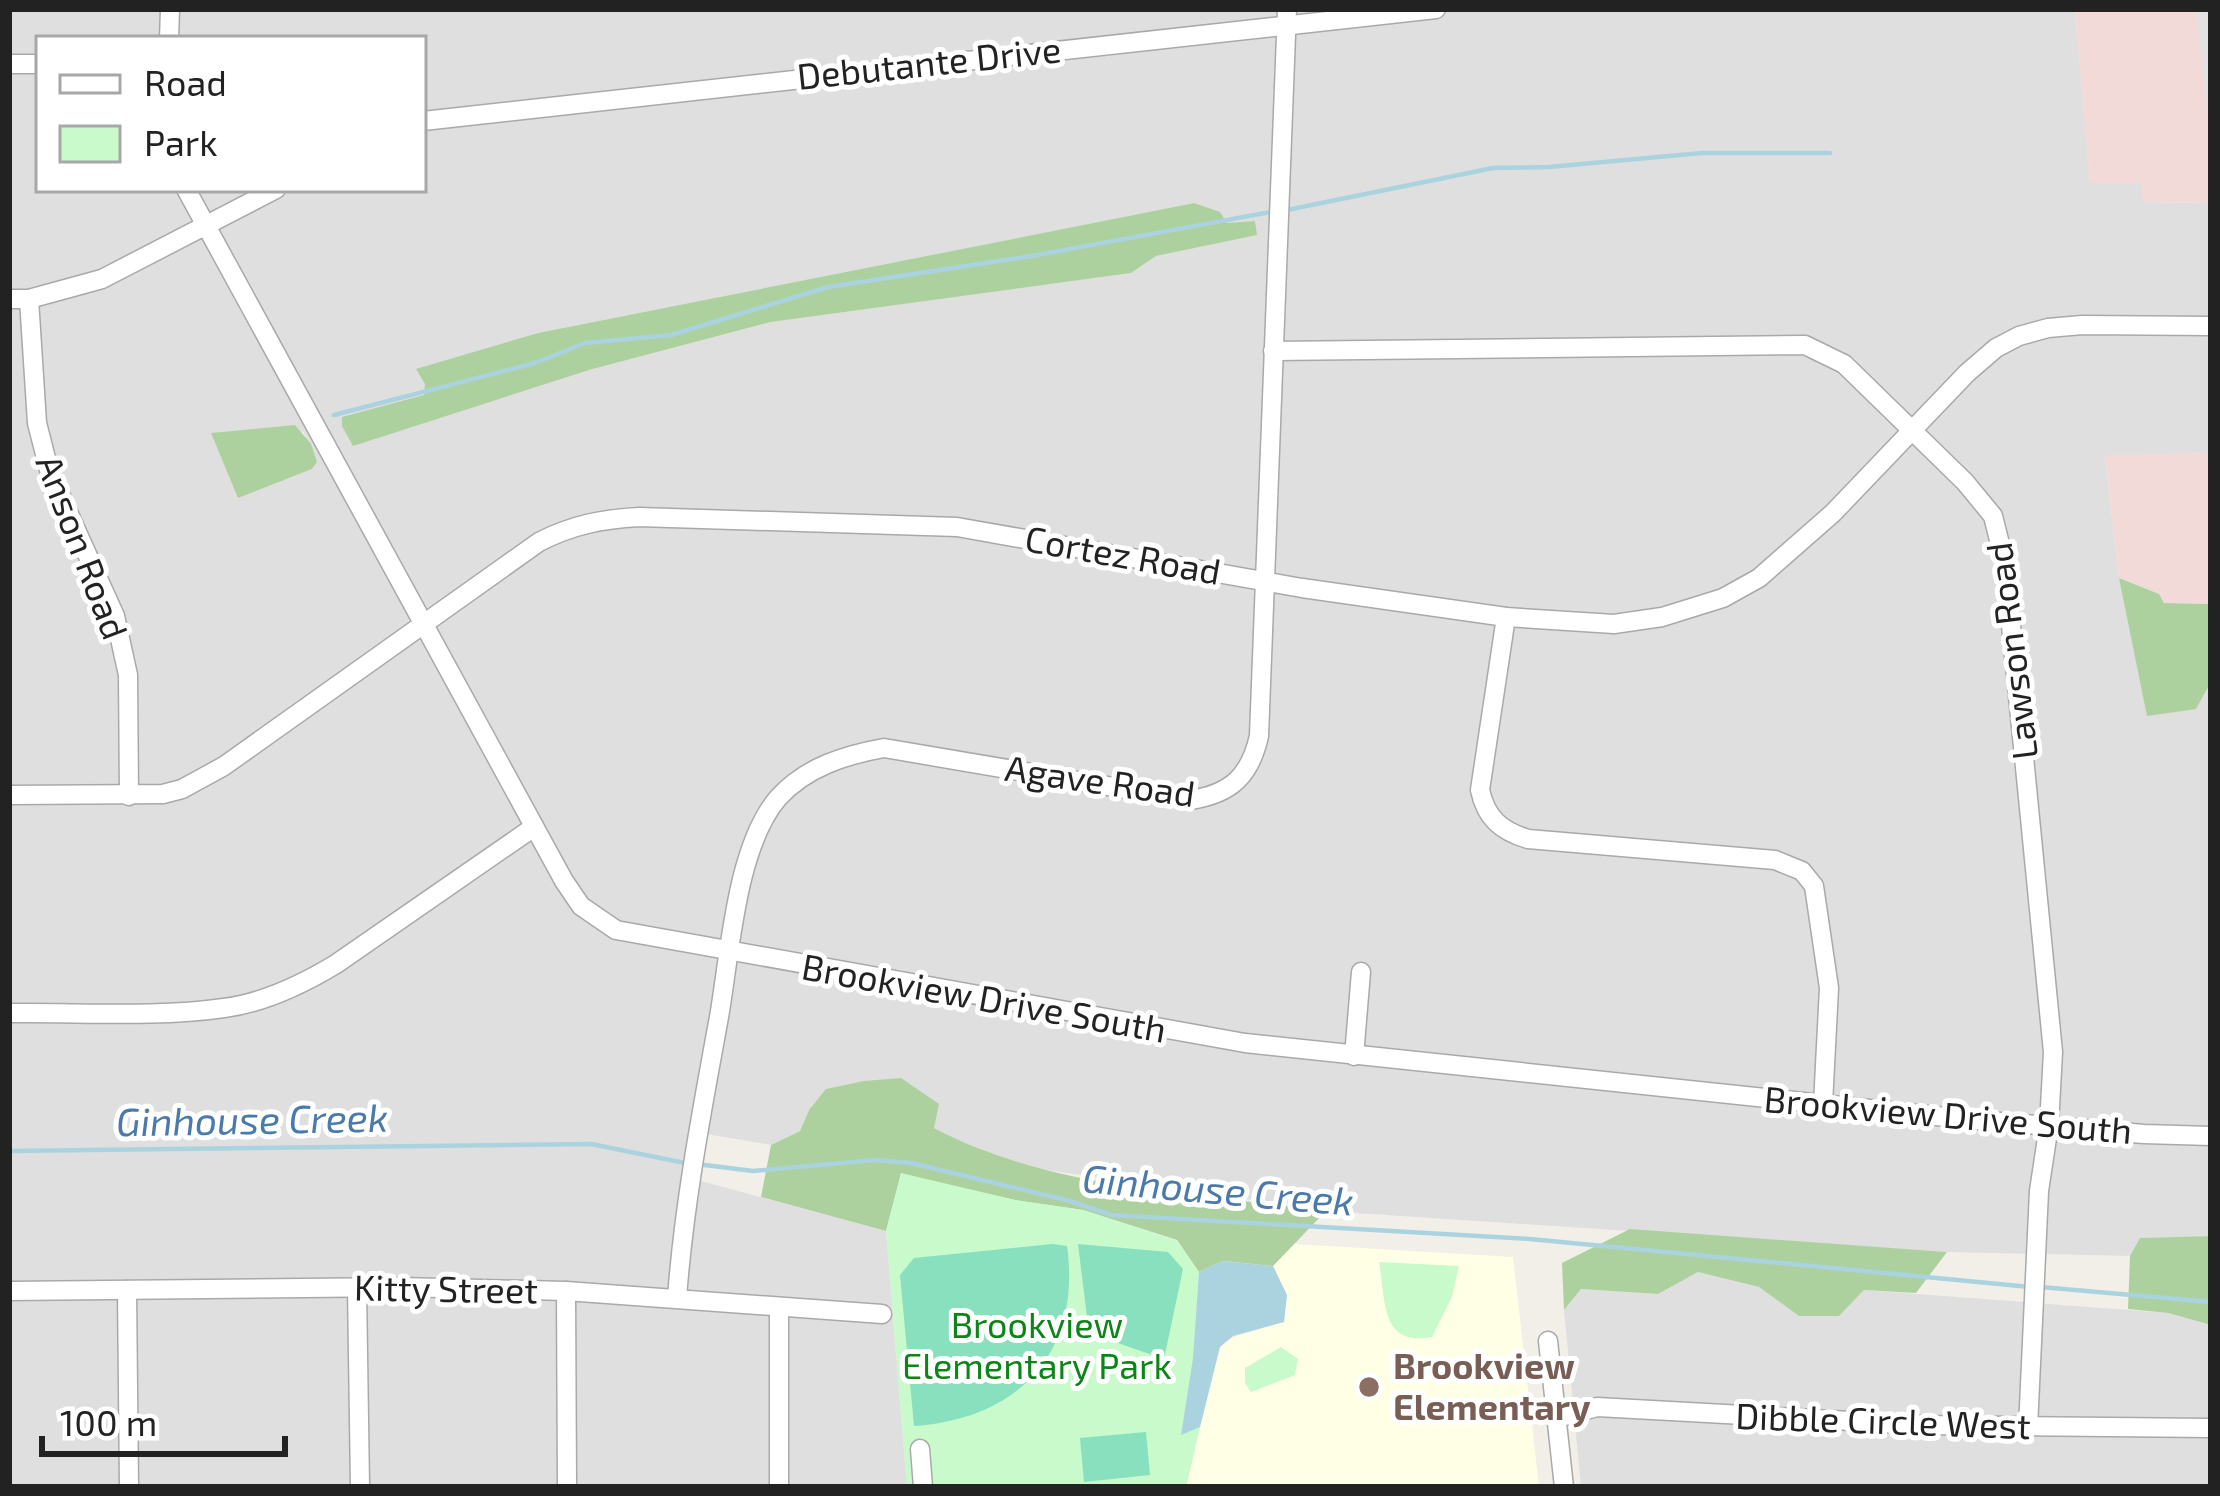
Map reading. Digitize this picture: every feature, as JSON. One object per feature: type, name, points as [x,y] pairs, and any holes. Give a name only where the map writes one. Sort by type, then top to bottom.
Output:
[{"type":"street","name":"Debutante Drive","points":[[426,121],[1286,16],[1436,9]]},
{"type":"street","name":"Agave Road","points":[[677,1298],[688,1192],[747,864],[777,799],[817,769],[848,754],[884,748],[1190,800],[1214,796],[1239,782],[1253,762],[1259,736],[1286,16]]},
{"type":"street","name":"Brookview Drive South","points":[[188,192],[534,827],[581,906],[616,930],[1245,1043],[1823,1104],[2211,1136]]},
{"type":"street","points":[[19,299],[102,279],[271,192]]},
{"type":"street","name":"Anson Road","points":[[19,299],[37,423],[49,470],[115,616],[128,675],[129,796]]},
{"type":"street","name":"Cortez Road","points":[[9,795],[129,796],[182,789],[211,774],[563,530],[598,520],[640,517],[957,527],[1303,588],[1506,616],[1614,624],[1662,617],[1723,598],[1759,578],[1802,542],[1996,348],[2048,328],[2211,326]]},
{"type":"street","name":"Lawson Road","points":[[1274,351],[1805,346],[1844,364],[1982,502],[2000,533],[2053,1052],[2039,1191],[2028,1428]]},
{"type":"street","points":[[1506,616],[1480,790],[1490,817],[1499,827],[1528,838],[1775,860],[1802,871],[1814,886],[1829,988],[1823,1104]]},
{"type":"street","points":[[9,1013],[226,1008],[273,994],[336,964],[534,827]]},
{"type":"street","points":[[1354,1056],[1361,972]]},
{"type":"street","points":[[357,1288],[360,1487]]},
{"type":"street","points":[[127,1289],[129,1487]]},
{"type":"street","name":"Kitty Street","points":[[9,1291],[566,1291],[882,1314]]},
{"type":"street","points":[[566,1291],[567,1487]]},
{"type":"street","points":[[779,1308],[779,1487]]},
{"type":"street","points":[[1547,1341],[1564,1487]]},
{"type":"street","name":"Dibble Circle West","points":[[1557,1418],[1597,1407],[2028,1428],[2211,1428]]},
{"type":"street","points":[[920,1449],[923,1487]]},
{"type":"shaded area","points":[[9,9],[2075,9],[2090,182],[2141,183],[2144,202],[2211,203],[2211,453],[2105,456],[2119,578],[2196,709],[2211,682],[2211,1236],[2141,1238],[2130,1256],[1947,1252],[1326,1211],[1026,1167],[976,1150],[934,1128],[809,1110],[800,1131],[771,1145],[689,1131],[682,1176],[886,1231],[907,1487],[9,1487]],"holes":[[[1194,203],[1227,224],[1255,221],[1256,235],[1156,256],[1131,273],[771,322],[589,370],[425,395],[426,384],[417,370],[538,333]],[[303,431],[317,462],[312,469],[237,498]]]},
{"type":"shaded area","points":[[2075,9],[2211,9],[2211,203],[2143,202],[2141,183],[2090,183]]},
{"type":"shaded area","points":[[2196,9],[2211,9],[2211,143]]},
{"type":"shaded area","points":[[2211,453],[2211,604],[2164,603],[2159,594],[2119,578],[2105,455]]},
{"type":"shaded area","name":"Brookview Elementary","points":[[1294,1244],[1513,1257],[1539,1487],[1186,1487],[1219,1347],[1233,1337],[1284,1322],[1287,1295],[1273,1266]]},
{"type":"shaded area","points":[[1698,1272],[1759,1287],[1799,1316],[1839,1316],[1864,1290],[2168,1313],[2211,1325],[2211,1487],[1581,1487],[1564,1310],[1581,1289],[1657,1294]]},
{"type":"green space","points":[[1194,203],[1220,212],[1227,223],[1255,221],[1257,235],[1156,256],[1131,273],[771,322],[589,370],[353,446],[342,426],[342,417],[424,395],[425,384],[416,369],[538,333]]},
{"type":"green space","points":[[295,425],[311,444],[317,462],[312,469],[238,498],[211,433]]},
{"type":"green space","points":[[2119,578],[2159,594],[2164,603],[2211,604],[2211,682],[2196,709],[2147,716]]},
{"type":"green space","points":[[901,1078],[939,1104],[934,1128],[1027,1165],[1125,1186],[1326,1211],[1273,1266],[1223,1261],[1199,1272],[1177,1240],[1083,1210],[901,1174],[886,1231],[761,1197],[771,1145],[800,1131],[826,1089]]},
{"type":"green space","name":"Brookview Elementary Park","points":[[901,1173],[1015,1200],[1083,1210],[1177,1241],[1199,1272],[1181,1434],[1200,1427],[1186,1487],[907,1487],[886,1231]]},
{"type":"green space","points":[[1630,1229],[1947,1252],[1916,1293],[1864,1290],[1839,1316],[1799,1316],[1759,1287],[1698,1272],[1658,1294],[1581,1289],[1564,1310],[1562,1263]]},
{"type":"green space","points":[[2211,1236],[2211,1325],[2168,1313],[2128,1309],[2130,1256],[2140,1238]]},
{"type":"green space","points":[[1078,1244],[1168,1252],[1183,1269],[1164,1359],[1089,1333]]},
{"type":"green space","points":[[1067,1246],[1069,1284],[1053,1348],[1035,1374],[984,1410],[914,1426],[900,1275],[914,1258]]},
{"type":"green space","points":[[1379,1262],[1459,1266],[1452,1297],[1432,1337],[1415,1338],[1394,1328],[1385,1306]]},
{"type":"green space","points":[[1281,1347],[1298,1359],[1295,1375],[1251,1392],[1245,1383],[1245,1368]]},
{"type":"green space","points":[[1146,1432],[1150,1475],[1084,1482],[1080,1438]]},
{"type":"water","points":[[1223,1261],[1273,1266],[1287,1295],[1284,1322],[1233,1336],[1220,1347],[1200,1427],[1181,1435],[1199,1272]]},
{"type":"waterway","points":[[1287,210],[1493,168],[1702,153],[1830,153]]},
{"type":"waterway","points":[[334,415],[535,363],[585,343],[671,335],[828,287],[1276,211]]},
{"type":"waterway","name":"Ginhouse Creek","points":[[9,1151],[591,1144],[685,1163]]},
{"type":"waterway","name":"Ginhouse Creek","points":[[697,1164],[753,1171],[875,1160],[911,1163],[1111,1215],[1530,1239],[2030,1287]]},
{"type":"waterway","name":"Ginhouse Creek","points":[[2041,1287],[2211,1302]]},
{"type":"place","name":"Brookview Elementary","points":[[1369,1387]]}]
